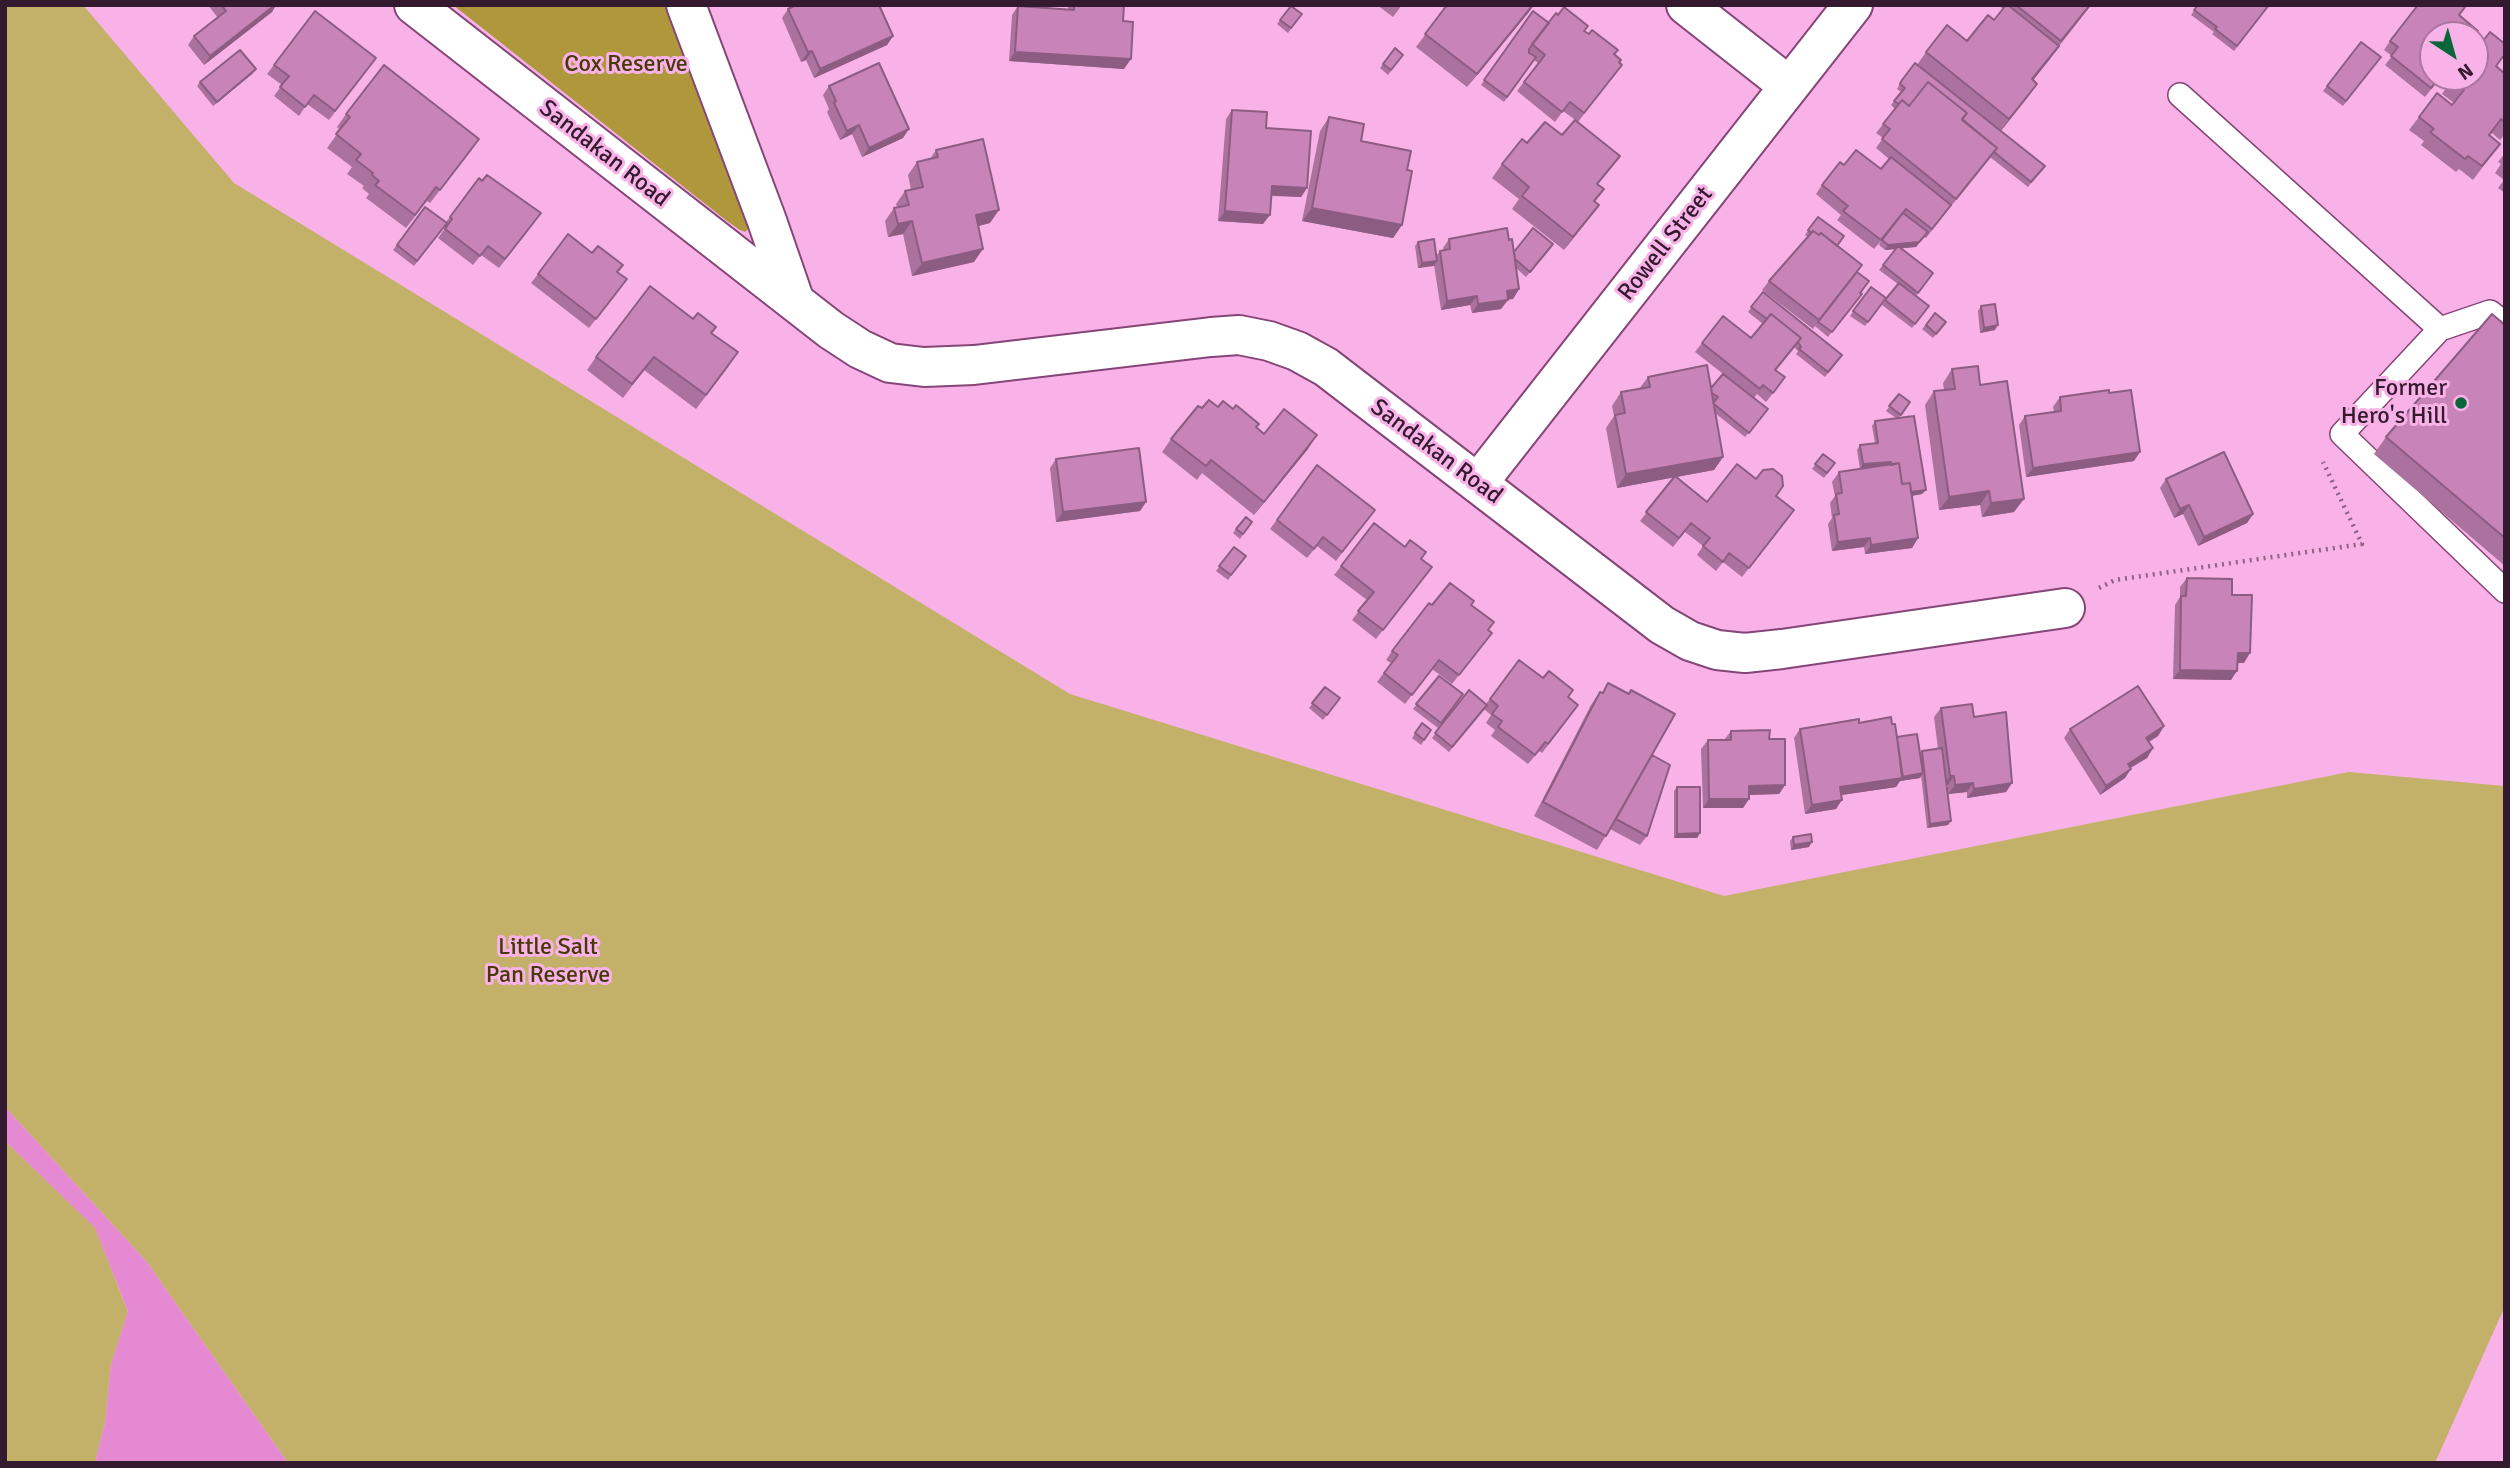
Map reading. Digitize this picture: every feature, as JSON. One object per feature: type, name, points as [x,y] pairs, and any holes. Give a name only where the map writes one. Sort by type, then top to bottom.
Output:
[{"type":"street","name":"Sandakan Road","points":[[414,5],[794,302],[860,349],[890,363],[924,367],[1018,362],[1192,338],[1239,335],[1269,341],[1297,351],[1326,367],[1643,612],[1690,641],[1717,650],[1745,653],[1782,649],[2065,608]]},
{"type":"street","points":[[686,5],[767,221],[794,302]]},
{"type":"street","points":[[1686,5],[1789,86]]},
{"type":"street","name":"Rowell Street","points":[[1478,483],[1853,5]]},
{"type":"lane","points":[[2180,94],[2440,329]]},
{"type":"lane","points":[[2505,324],[2490,312],[2440,329],[2342,433],[2505,591]]},
{"type":"path","points":[[2065,608],[2115,580],[2362,544],[2321,458],[2342,433]]},
{"type":"green space","name":"Little Salt Pan Reserve","points":[[5,5],[83,5],[234,183],[1070,694],[1724,896],[2349,772],[2505,786],[2505,1306],[2435,1463],[288,1463],[146,1261],[5,1107]]},
{"type":"green space","name":"Cox Reserve","points":[[453,5],[667,5],[749,224],[748,229],[745,232],[727,221]]},
{"type":"green space","points":[[5,1141],[95,1227],[128,1312],[111,1365],[105,1423],[95,1463],[5,1463]]},
{"type":"shaded area","points":[[5,1107],[146,1261],[288,1463],[95,1463],[105,1423],[111,1365],[128,1311],[95,1228],[5,1141]]},
{"type":"building","points":[[221,5],[275,5],[210,56],[194,36],[226,11]]},
{"type":"building","points":[[796,5],[879,5],[893,36],[820,69],[812,51],[808,52],[788,9]]},
{"type":"building","points":[[1074,5],[1124,5],[1123,21],[1133,22],[1131,59],[1015,52],[1018,6],[1074,10]]},
{"type":"building","points":[[1447,5],[1533,5],[1477,74],[1425,34]]},
{"type":"building","points":[[2006,5],[2059,46],[2032,79],[2037,84],[2009,119],[1926,52],[1947,25],[1967,41],[1988,15],[1994,20]]},
{"type":"building","points":[[2016,5],[2090,5],[2061,41]]},
{"type":"building","points":[[2198,5],[2269,5],[2237,46],[2194,10]]},
{"type":"building","points":[[2418,5],[2465,7],[2459,15],[2466,21],[2419,21],[2419,78],[2391,56],[2398,47],[2390,41]]},
{"type":"building","points":[[1291,6],[1302,14],[1291,28],[1280,20]]},
{"type":"building","points":[[1564,7],[1588,26],[1584,31],[1589,34],[1592,30],[1618,50],[1614,54],[1621,60],[1619,62],[1622,65],[1584,113],[1570,102],[1562,112],[1524,82],[1545,55],[1532,44],[1556,13],[1558,15]]},
{"type":"building","points":[[315,11],[376,58],[335,111],[314,95],[305,107],[280,87],[289,76],[274,65]]},
{"type":"building","points":[[1533,11],[1549,23],[1529,49],[1529,53],[1536,57],[1507,97],[1484,80]]},
{"type":"building","points":[[2489,33],[2505,44],[2505,54],[2496,66],[2505,74],[2505,123],[2501,119],[2489,135],[2500,144],[2482,166],[2468,156],[2465,159],[2430,132],[2434,129],[2419,117],[2437,93],[2452,105],[2463,91],[2489,91]]},
{"type":"building","points":[[2361,42],[2381,57],[2346,101],[2327,86]]},
{"type":"building","points":[[1395,48],[1403,55],[1391,70],[1383,64]]},
{"type":"building","points":[[240,50],[256,69],[217,102],[200,82]]},
{"type":"building","points":[[879,63],[909,129],[869,148],[859,125],[847,131],[829,86]]},
{"type":"building","points":[[1915,63],[2045,166],[2031,182],[1994,152],[1997,148],[1962,120],[1967,113],[1928,82],[1909,106],[1902,100],[1899,104],[1894,101],[1905,88],[1900,84]]},
{"type":"building","points":[[384,65],[479,139],[440,190],[436,187],[415,215],[375,185],[379,181],[373,173],[356,160],[361,154],[336,134],[350,117],[346,114]]},
{"type":"building","points":[[1928,82],[1967,113],[1962,119],[1997,148],[1956,199],[1882,139],[1890,129],[1883,124],[1902,100],[1909,106]]},
{"type":"building","points":[[1232,110],[1267,112],[1266,128],[1311,131],[1307,188],[1272,186],[1270,215],[1225,211]]},
{"type":"building","points":[[1329,117],[1364,124],[1361,141],[1411,151],[1407,170],[1412,171],[1402,225],[1312,208]]},
{"type":"building","points":[[1575,120],[1620,156],[1597,184],[1604,189],[1594,201],[1599,205],[1573,237],[1522,196],[1529,187],[1502,164],[1522,139],[1527,143],[1545,122],[1562,135]]},
{"type":"building","points":[[983,139],[999,210],[976,215],[983,249],[922,263],[912,221],[898,224],[894,208],[909,205],[905,191],[923,187],[917,162],[938,157],[936,150]]},
{"type":"building","points":[[1856,150],[1881,169],[1891,157],[1951,205],[1932,229],[1906,209],[1881,240],[1843,211],[1848,206],[1822,185],[1840,162],[1844,165]]},
{"type":"building","points":[[487,175],[541,213],[505,259],[488,246],[480,256],[445,229],[452,219],[450,217],[479,178],[482,181]]},
{"type":"building","points":[[425,207],[447,223],[417,261],[397,245]]},
{"type":"building","points":[[1903,213],[1928,232],[1919,242],[1888,245],[1882,240]]},
{"type":"building","points":[[1818,217],[1844,236],[1837,246],[1821,233],[1819,235],[1808,230]]},
{"type":"building","points":[[1507,228],[1509,240],[1512,239],[1519,289],[1507,291],[1508,300],[1478,304],[1477,296],[1447,301],[1440,251],[1450,249],[1449,239]]},
{"type":"building","points":[[1533,228],[1553,244],[1530,272],[1515,259],[1514,252]]},
{"type":"building","points":[[1813,231],[1819,235],[1821,233],[1862,265],[1819,320],[1769,281]]},
{"type":"building","points":[[568,234],[592,253],[598,246],[623,265],[617,272],[627,279],[596,319],[538,274]]},
{"type":"building","points":[[1434,239],[1437,261],[1422,263],[1418,242]]},
{"type":"building","points":[[1898,246],[1933,273],[1918,293],[1883,265]]},
{"type":"building","points":[[1857,272],[1869,281],[1832,332],[1818,322]]},
{"type":"building","points":[[1899,283],[1929,306],[1915,324],[1885,300]]},
{"type":"building","points":[[650,286],[693,319],[698,313],[716,327],[711,333],[738,352],[706,395],[654,357],[632,384],[596,357]]},
{"type":"building","points":[[1871,287],[1886,298],[1868,322],[1853,311]]},
{"type":"building","points":[[1763,292],[1842,355],[1828,372],[1799,349],[1801,347],[1798,342],[1801,338],[1771,314],[1767,319],[1751,307]]},
{"type":"building","points":[[1995,304],[1998,325],[1984,328],[1981,306]]},
{"type":"building","points":[[1935,313],[1946,322],[1936,334],[1926,325]]},
{"type":"building","points":[[1771,314],[1801,338],[1775,370],[1785,377],[1773,393],[1763,385],[1760,389],[1702,343],[1723,316],[1751,338]]},
{"type":"building","name":"Former Hero's Hill","points":[[2492,314],[2505,325],[2505,538],[2386,437]]},
{"type":"building","points":[[1707,365],[1723,457],[1626,474],[1615,415],[1625,413],[1621,392],[1650,387],[1648,377]]},
{"type":"building","points":[[1978,366],[1980,385],[2007,381],[2024,499],[1991,503],[1989,491],[1949,497],[1934,391],[1955,389],[1952,369]]},
{"type":"building","points":[[1723,374],[1768,409],[1749,433],[1713,403],[1718,397],[1712,393],[1711,388]]},
{"type":"building","points":[[2109,390],[2109,393],[2131,390],[2140,452],[2033,468],[2025,416],[2061,411],[2060,397]]},
{"type":"building","points":[[1899,394],[1910,402],[1901,415],[1889,406]]},
{"type":"building","points":[[1209,400],[1218,407],[1223,401],[1233,409],[1236,405],[1259,424],[1256,427],[1264,434],[1284,409],[1317,435],[1264,502],[1211,460],[1206,466],[1171,439],[1198,406],[1202,408]]},
{"type":"building","points":[[1914,416],[1926,490],[1911,492],[1910,483],[1902,484],[1899,463],[1863,464],[1860,445],[1878,443],[1875,421]]},
{"type":"building","points":[[1139,448],[1146,502],[1063,512],[1056,459]]},
{"type":"building","points":[[2224,452],[2253,514],[2204,537],[2189,505],[2180,509],[2166,479]]},
{"type":"building","points":[[1823,454],[1835,463],[1827,473],[1815,464]]},
{"type":"building","points":[[1899,463],[1902,484],[1910,483],[1918,538],[1871,545],[1870,538],[1838,542],[1834,515],[1839,514],[1836,494],[1842,493],[1839,472]]},
{"type":"building","points":[[1737,464],[1756,479],[1763,470],[1773,469],[1782,476],[1783,486],[1776,496],[1794,510],[1749,568],[1729,553],[1723,562],[1703,546],[1710,538],[1691,523],[1679,538],[1646,512],[1675,476],[1707,502]]},
{"type":"building","points":[[1317,465],[1375,510],[1342,552],[1323,537],[1314,549],[1277,520]]},
{"type":"building","points":[[1246,517],[1252,522],[1243,534],[1236,529]]},
{"type":"building","points":[[1374,523],[1405,547],[1410,540],[1426,552],[1421,559],[1432,567],[1383,630],[1358,611],[1374,592],[1341,566]]},
{"type":"building","points":[[1234,547],[1246,556],[1231,575],[1219,566]]},
{"type":"building","points":[[2187,578],[2232,579],[2232,595],[2252,595],[2250,653],[2238,653],[2237,671],[2180,670],[2181,596],[2186,596]]},
{"type":"building","points":[[1450,583],[1474,601],[1471,605],[1494,622],[1488,630],[1492,633],[1459,675],[1439,660],[1412,695],[1384,673],[1398,655],[1392,651],[1429,603],[1432,605]]},
{"type":"building","points":[[1519,660],[1543,678],[1549,671],[1573,690],[1568,697],[1578,705],[1548,744],[1545,742],[1535,755],[1498,727],[1502,721],[1492,714],[1498,706],[1490,699]]},
{"type":"building","points":[[1439,676],[1463,694],[1441,723],[1416,704]]},
{"type":"building","points":[[1608,683],[1629,694],[1631,690],[1675,714],[1606,836],[1543,802],[1600,692],[1603,693]]},
{"type":"building","points":[[2138,686],[2164,726],[2146,738],[2153,748],[2128,764],[2131,769],[2106,786],[2070,729]]},
{"type":"building","points":[[1325,687],[1340,698],[1327,715],[1312,703]]},
{"type":"building","points":[[1469,690],[1487,705],[1452,747],[1435,733]]},
{"type":"building","points":[[1972,704],[1974,717],[2006,712],[2012,783],[1974,789],[1973,783],[1955,785],[1954,776],[1950,776],[1941,708]]},
{"type":"building","points":[[1891,717],[1892,724],[1895,724],[1903,778],[1840,787],[1842,800],[1812,805],[1800,729],[1859,719],[1859,723]]},
{"type":"building","points":[[1422,723],[1431,730],[1424,740],[1415,733]]},
{"type":"building","points":[[1770,730],[1769,739],[1785,739],[1785,785],[1749,786],[1749,799],[1709,799],[1708,740],[1731,740],[1731,731]]},
{"type":"building","points":[[1917,734],[1923,773],[1902,777],[1897,737]]},
{"type":"building","points":[[1942,748],[1951,821],[1930,824],[1922,751]]},
{"type":"building","points":[[1652,755],[1670,765],[1647,836],[1616,819]]},
{"type":"building","points":[[1677,787],[1700,787],[1700,833],[1677,834]]},
{"type":"building","points":[[1811,834],[1812,842],[1794,845],[1793,837]]},
{"type":"place","name":"Former Hero's Hill","points":[[2461,403]]}]
